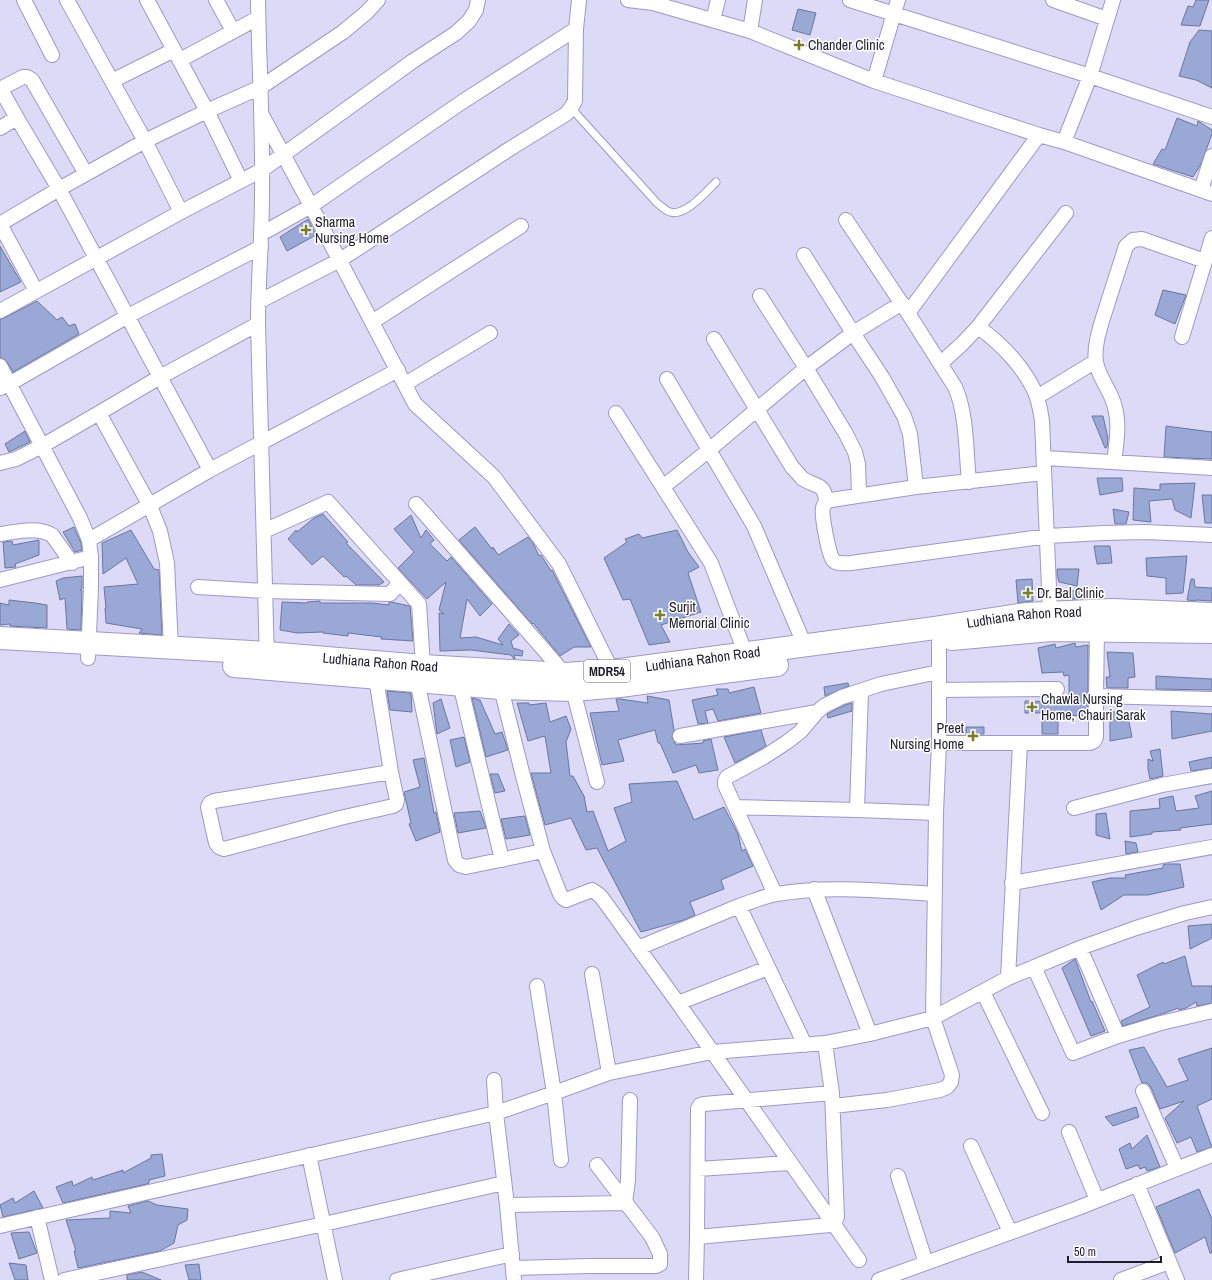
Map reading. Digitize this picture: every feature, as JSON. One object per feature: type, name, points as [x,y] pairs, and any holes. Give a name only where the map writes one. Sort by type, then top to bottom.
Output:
[{"type":"main road","name":"Ludhiana Rahon Road","points":[[748,661],[805,646],[1025,614],[1112,610],[1212,614]]},
{"type":"main road","name":"Ludhiana Rahon Road","points":[[0,652],[171,648],[376,678],[420,673],[460,684],[501,688],[616,679],[748,661],[820,659],[939,641],[1051,630],[1096,632],[1212,632]]},
{"type":"main road","name":"Ludhiana Rahon Road","points":[[0,638],[89,651],[211,663],[267,661],[420,673],[569,682]]},
{"type":"street","points":[[24,0],[52,55]]},
{"type":"street","points":[[67,0],[145,141],[181,212]]},
{"type":"street","points":[[147,0],[207,111],[242,181]]},
{"type":"street","points":[[216,0],[233,31]]},
{"type":"street","points":[[36,291],[0,224],[145,141],[261,87],[342,32],[368,12],[378,0]]},
{"type":"street","points":[[0,311],[181,212],[262,170],[413,61],[456,33],[469,22],[476,10],[478,0]]},
{"type":"street","points":[[258,302],[340,260],[566,114],[572,108],[575,101],[576,29],[579,0]]},
{"type":"street","points":[[628,0],[653,2],[750,32],[874,81],[1064,142],[1206,192],[1212,156]]},
{"type":"street","points":[[713,20],[718,0]]},
{"type":"street","points":[[750,32],[755,0]]},
{"type":"street","points":[[850,0],[1090,76],[1212,117]]},
{"type":"street","points":[[874,81],[898,0]]},
{"type":"street","points":[[1053,0],[1107,19]]},
{"type":"street","points":[[1064,142],[1090,76],[1113,0]]},
{"type":"street","points":[[112,81],[233,31],[256,6]]},
{"type":"street","points":[[256,6],[262,114],[261,240],[258,324],[267,661]]},
{"type":"street","points":[[5,386],[261,240],[462,102],[576,29]]},
{"type":"street","points":[[86,174],[32,80],[28,77],[24,77],[0,88],[97,258],[210,470]]},
{"type":"street","points":[[262,114],[312,206],[415,404],[494,477],[559,564],[616,679]]},
{"type":"street","points":[[0,128],[17,118]]},
{"type":"street","points":[[663,487],[806,368],[853,333],[905,308],[1039,135]]},
{"type":"street","points":[[941,362],[962,344],[978,326],[1066,213]]},
{"type":"street","points":[[846,220],[941,362],[960,398],[964,415],[969,482]]},
{"type":"street","points":[[372,322],[521,226]]},
{"type":"street","points":[[1182,337],[1212,238]]},
{"type":"street","points":[[1114,462],[1118,436],[1118,424],[1112,398],[1099,371],[1096,361],[1098,332],[1126,246],[1133,240],[1142,239],[1205,261]]},
{"type":"street","points":[[804,255],[882,377],[904,416],[910,434],[916,487]]},
{"type":"street","points":[[760,296],[806,368],[846,434],[855,452],[858,464],[859,496]]},
{"type":"street","points":[[0,463],[16,459],[42,446],[160,377],[258,324]]},
{"type":"street","points":[[978,326],[1010,355],[1029,382],[1037,397],[1042,421],[1045,458],[1044,473],[1048,536],[1050,612]]},
{"type":"street","points":[[405,384],[490,333]]},
{"type":"street","points":[[714,339],[792,467],[805,480],[822,488],[825,494],[826,502],[823,508],[823,514],[828,548],[832,560],[838,564],[1048,536],[1145,532],[1212,535]]},
{"type":"street","points":[[1037,397],[1096,361]]},
{"type":"street","points":[[0,366],[5,386],[42,446],[80,518],[89,540],[91,557],[89,651]]},
{"type":"street","points":[[89,540],[210,470],[398,370]]},
{"type":"street","points":[[667,379],[754,526],[805,646]]},
{"type":"street","points":[[99,413],[150,506],[160,531],[167,563],[171,648]]},
{"type":"street","points":[[616,413],[710,563],[748,661]]},
{"type":"street","points":[[1045,458],[1212,468]]},
{"type":"street","points":[[826,502],[916,487],[1044,473]]},
{"type":"street","points":[[264,531],[328,502],[419,604],[420,673],[454,860],[459,865],[466,867],[543,851]]},
{"type":"street","points":[[416,504],[569,682],[597,782]]},
{"type":"street","points":[[0,534],[42,530],[52,535],[72,562]]},
{"type":"street","points":[[0,580],[91,557]]},
{"type":"street","points":[[198,587],[265,591],[390,594],[400,583]]},
{"type":"street","points":[[939,743],[1020,744],[1090,743],[1094,741],[1096,737],[1096,632]]},
{"type":"street","points":[[696,1280],[698,1109],[700,1105],[746,1100],[887,1100],[940,1090],[947,1087],[952,1082],[952,1075],[933,1018],[936,813],[939,743],[939,641]]},
{"type":"street","points":[[775,894],[724,781],[727,777],[764,757],[787,742],[800,732],[824,706],[861,690],[898,680],[939,672]]},
{"type":"street","points":[[376,678],[397,800],[396,804],[224,849],[216,843],[208,807],[210,803],[214,801],[391,772]]},
{"type":"street","points":[[460,684],[502,860]]},
{"type":"street","points":[[501,688],[543,851],[560,894],[566,900],[592,890],[598,894],[678,1003],[859,1260]]},
{"type":"street","points":[[939,690],[1057,689]]},
{"type":"street","points":[[857,810],[861,690]]},
{"type":"street","points":[[1096,696],[1212,699]]},
{"type":"street","points":[[680,736],[817,712]]},
{"type":"street","points":[[1008,978],[1020,744]]},
{"type":"street","points":[[1074,808],[1148,788],[1212,776]]},
{"type":"street","points":[[735,808],[936,813]]},
{"type":"street","points":[[1012,883],[1212,847]]},
{"type":"street","points":[[638,948],[739,906],[775,894],[814,889],[848,889],[935,894]]},
{"type":"street","points":[[814,889],[870,1034]]},
{"type":"street","points":[[739,906],[805,1045]]},
{"type":"street","points":[[0,1226],[496,1113],[609,1073],[712,1052],[825,1043],[870,1034],[933,1018],[1008,978],[1080,948],[1184,913],[1212,907]]},
{"type":"street","points":[[1080,948],[1118,1036]]},
{"type":"street","points":[[678,1003],[768,968]]},
{"type":"street","points":[[1034,968],[1072,1053],[1118,1036],[1161,1023],[1212,1011]]},
{"type":"street","points":[[592,974],[609,1073]]},
{"type":"street","points":[[537,986],[554,1093],[561,1160]]},
{"type":"street","points":[[983,992],[1042,1113]]},
{"type":"street","points":[[697,1237],[830,1225],[834,1223],[837,1217],[832,1100],[825,1043]]},
{"type":"street","points":[[494,1080],[496,1113],[513,1268]]},
{"type":"street","points":[[1143,1091],[1177,1168]]},
{"type":"street","points":[[624,1203],[628,1173],[630,1100]]},
{"type":"street","points":[[1069,1132],[1097,1200]]},
{"type":"street","points":[[971,1146],[1010,1232]]},
{"type":"street","points":[[309,1155],[335,1280]]},
{"type":"street","points":[[879,1280],[1097,1200],[1212,1155]]},
{"type":"street","points":[[698,1170],[790,1163]]},
{"type":"street","points":[[398,1280],[513,1268],[656,1266],[660,1264],[658,1248],[652,1238],[624,1203],[597,1165]]},
{"type":"street","points":[[898,1176],[926,1263]]},
{"type":"street","points":[[64,1280],[324,1224],[504,1183]]},
{"type":"street","points":[[1137,1184],[1177,1280]]},
{"type":"street","points":[[507,1205],[624,1203]]},
{"type":"street","points":[[37,1217],[52,1280]]},
{"type":"street","points":[[1121,1280],[1169,1262]]},
{"type":"lane","points":[[572,108],[657,203],[671,213],[679,212],[691,206],[716,182]]},
{"type":"building","points":[[1196,0],[1209,0],[1200,26],[1181,25],[1188,6],[1193,7]]},
{"type":"building","points":[[798,9],[816,13],[810,35],[792,30]]},
{"type":"building","points":[[1199,30],[1212,31],[1212,88],[1196,80],[1179,76],[1190,42]]},
{"type":"building","points":[[1177,118],[1197,126],[1198,121],[1212,130],[1212,134],[1201,164],[1193,177],[1153,164],[1162,149],[1165,150]]},
{"type":"building","points":[[308,219],[316,235],[287,251],[280,237]]},
{"type":"building","points":[[0,246],[21,282],[0,292]]},
{"type":"building","points":[[1163,290],[1186,295],[1175,324],[1155,315]]},
{"type":"building","points":[[37,301],[57,320],[62,317],[69,326],[75,324],[79,334],[13,372],[7,362],[0,358],[0,319]]},
{"type":"building","points":[[1092,416],[1103,416],[1108,438],[1107,447],[1105,448]]},
{"type":"building","points":[[1166,426],[1212,432],[1212,459],[1164,457]]},
{"type":"building","points":[[25,431],[30,442],[9,452],[5,444]]},
{"type":"building","points":[[1097,478],[1122,478],[1123,491],[1100,495]]},
{"type":"building","points":[[1195,483],[1191,518],[1175,510],[1172,499],[1149,501],[1151,522],[1133,520],[1134,488],[1160,490],[1160,484]]},
{"type":"building","points":[[1202,495],[1212,495],[1212,523],[1205,523]]},
{"type":"building","points":[[1113,509],[1129,512],[1126,524],[1115,524]]},
{"type":"building","points":[[323,514],[348,542],[346,543],[384,582],[379,585],[356,585],[346,576],[344,577],[323,556],[312,565],[288,539],[296,530],[297,532],[314,518]]},
{"type":"building","points":[[411,515],[421,538],[426,530],[434,540],[430,544],[447,561],[451,557],[492,604],[480,616],[467,599],[460,638],[476,637],[503,645],[498,639],[509,624],[519,635],[511,641],[513,648],[523,651],[522,656],[514,655],[514,659],[511,655],[471,650],[440,651],[439,613],[444,614],[439,610],[446,582],[427,599],[398,568],[414,552],[394,529]]},
{"type":"building","points":[[74,527],[81,543],[82,550],[75,552],[63,532]]},
{"type":"building","points":[[475,527],[492,549],[493,547],[498,555],[528,537],[533,543],[539,556],[541,555],[551,571],[552,570],[591,647],[574,647],[560,656],[533,623],[532,624],[459,540]]},
{"type":"building","points":[[131,530],[154,569],[159,570],[162,635],[139,633],[142,629],[106,623],[104,587],[138,584],[126,558],[103,574],[102,543]]},
{"type":"building","points":[[677,530],[688,552],[699,567],[688,573],[701,612],[661,625],[670,642],[649,645],[630,599],[623,600],[604,558],[627,542],[625,539],[639,534],[642,538]]},
{"type":"building","points":[[39,540],[39,555],[15,564],[16,567],[5,568],[3,542],[12,541],[13,545]]},
{"type":"building","points":[[1094,546],[1110,546],[1112,563],[1097,564]]},
{"type":"building","points":[[1187,556],[1183,593],[1166,594],[1166,578],[1147,576],[1146,558]]},
{"type":"building","points":[[1057,569],[1079,569],[1077,586],[1059,582]]},
{"type":"building","points":[[82,576],[82,588],[80,590],[82,590],[81,630],[67,629],[65,598],[60,600],[56,581],[63,578]]},
{"type":"building","points":[[1032,579],[1033,601],[1018,603],[1016,580]]},
{"type":"building","points":[[1191,579],[1194,579],[1195,587],[1212,588],[1212,601],[1187,600]]},
{"type":"building","points":[[1087,590],[1086,599],[1072,599],[1071,591]]},
{"type":"building","points":[[9,600],[47,605],[47,628],[10,626],[10,624],[0,625],[0,603],[9,605]]},
{"type":"building","points":[[320,601],[320,603],[372,603],[389,605],[389,602],[391,602],[410,606],[413,641],[381,639],[382,637],[348,633],[348,636],[323,632],[297,633],[280,630],[282,602],[307,603]]},
{"type":"building","points":[[1075,643],[1076,647],[1088,645],[1088,716],[1058,715],[1058,734],[1042,734],[1042,713],[1025,713],[1025,701],[1066,702],[1066,699],[1069,699],[1069,675],[1064,676],[1063,672],[1042,673],[1038,648],[1055,644],[1056,648]]},
{"type":"building","points":[[1107,652],[1133,653],[1135,677],[1128,678],[1128,688],[1107,688],[1106,677],[1110,677]]},
{"type":"building","points":[[1156,676],[1212,679],[1212,690],[1156,689]]},
{"type":"building","points":[[848,683],[849,686],[825,696],[824,687]]},
{"type":"building","points":[[754,687],[761,713],[718,721],[713,709],[705,711],[708,723],[698,724],[692,700],[718,695],[716,689],[728,689],[729,693]]},
{"type":"building","points":[[387,691],[411,693],[412,712],[390,710]]},
{"type":"building","points":[[647,696],[669,700],[674,730],[672,737],[676,745],[703,743],[703,741],[711,739],[718,770],[699,773],[696,765],[673,773],[660,743],[658,743],[655,730],[618,740],[624,761],[602,765],[590,713],[619,711],[616,699],[648,703]]},
{"type":"building","points":[[472,698],[480,700],[495,734],[502,732],[508,750],[486,757]]},
{"type":"building","points":[[441,699],[450,728],[437,734],[433,703]]},
{"type":"building","points":[[517,703],[529,703],[529,705],[546,703],[550,722],[566,716],[571,729],[566,742],[570,776],[573,776],[584,796],[587,812],[593,811],[608,851],[626,841],[614,808],[632,802],[629,784],[677,781],[694,820],[724,807],[738,834],[742,851],[745,849],[753,866],[721,880],[724,889],[690,902],[695,915],[684,920],[641,932],[597,848],[586,850],[571,818],[545,825],[531,773],[551,773],[545,736],[528,741]]},
{"type":"building","points":[[852,703],[852,711],[828,718],[827,714]]},
{"type":"building","points":[[1171,711],[1212,714],[1212,731],[1172,739]]},
{"type":"building","points":[[1110,712],[1127,712],[1132,737],[1110,741]]},
{"type":"building","points":[[966,727],[984,727],[984,734],[966,734]]},
{"type":"building","points":[[761,730],[766,746],[735,763],[724,737]]},
{"type":"building","points":[[464,737],[470,762],[456,767],[450,740]]},
{"type":"building","points":[[1160,749],[1163,776],[1150,779],[1148,759],[1153,761],[1150,751]]},
{"type":"building","points":[[1212,757],[1212,768],[1191,771],[1189,762]]},
{"type":"building","points":[[424,758],[434,813],[436,812],[440,832],[416,841],[409,824],[411,823],[404,792],[420,787],[413,760]]},
{"type":"building","points":[[490,774],[498,774],[505,791],[495,793]]},
{"type":"building","points":[[1212,791],[1212,824],[1180,828],[1181,830],[1152,832],[1152,834],[1130,837],[1130,811],[1160,808],[1159,799],[1173,796],[1176,811],[1199,808],[1195,796]]},
{"type":"building","points":[[480,811],[486,828],[458,833],[454,813]]},
{"type":"building","points":[[1106,813],[1110,839],[1096,835],[1096,814]]},
{"type":"building","points":[[525,816],[530,835],[506,839],[501,819]]},
{"type":"building","points":[[1125,841],[1136,843],[1138,852],[1126,854]]},
{"type":"building","points":[[1180,864],[1184,887],[1148,895],[1124,895],[1101,910],[1092,882],[1110,878],[1126,878],[1125,875],[1163,868],[1163,865]]},
{"type":"building","points":[[1212,924],[1212,938],[1190,949],[1188,926]]},
{"type":"building","points":[[1185,956],[1192,986],[1212,986],[1212,1003],[1197,1006],[1196,1002],[1186,1008],[1179,1010],[1178,1008],[1123,1026],[1121,1021],[1150,1007],[1137,975],[1163,962],[1164,964]]},
{"type":"building","points":[[1075,959],[1091,1002],[1092,1001],[1105,1031],[1091,1036],[1062,968]]},
{"type":"building","points":[[1144,1047],[1167,1087],[1188,1080],[1178,1059],[1212,1048],[1212,1099],[1197,1106],[1212,1147],[1197,1152],[1191,1137],[1177,1143],[1165,1118],[1184,1101],[1160,1109],[1151,1087],[1147,1083],[1142,1083],[1129,1050]]},
{"type":"building","points":[[1136,1107],[1139,1117],[1113,1126],[1105,1117]]},
{"type":"building","points":[[1147,1135],[1160,1167],[1147,1171],[1145,1167],[1140,1169],[1138,1165],[1126,1169],[1119,1149],[1130,1143],[1132,1149]]},
{"type":"building","points":[[162,1154],[165,1176],[149,1180],[149,1183],[147,1184],[63,1203],[56,1187],[72,1181],[73,1186],[92,1177],[93,1180],[123,1170],[123,1173],[151,1158],[151,1155]]},
{"type":"building","points":[[1199,1189],[1212,1219],[1212,1253],[1210,1253],[1205,1237],[1175,1253],[1156,1207]]},
{"type":"building","points":[[34,1191],[43,1208],[3,1217],[0,1205],[13,1198],[15,1203]]},
{"type":"building","points":[[148,1201],[157,1205],[188,1209],[187,1220],[178,1225],[174,1243],[160,1251],[78,1268],[74,1251],[76,1251],[66,1220],[110,1218],[110,1211],[131,1213],[128,1206]]},
{"type":"building","points":[[29,1232],[37,1253],[19,1259],[11,1233]]},
{"type":"building","points":[[9,1263],[26,1265],[28,1280],[15,1280]]},
{"type":"building","points":[[199,1264],[201,1280],[189,1280],[185,1265]]},
{"type":"building","points":[[142,1272],[161,1280],[127,1280],[127,1275]]},
{"type":"place","name":"Chander Clinic","points":[[799,45]]},
{"type":"place","name":"Sharma Nursing Home","points":[[306,230]]},
{"type":"place","name":"Dr. Bal Clinic","points":[[1028,593]]},
{"type":"place","name":"Surjit Memorial Clinic","points":[[660,615]]},
{"type":"place","name":"Chawla Nursing Home, Chauri Sarak","points":[[1032,707]]},
{"type":"place","name":"Preet Nursing Home","points":[[973,736]]}]
